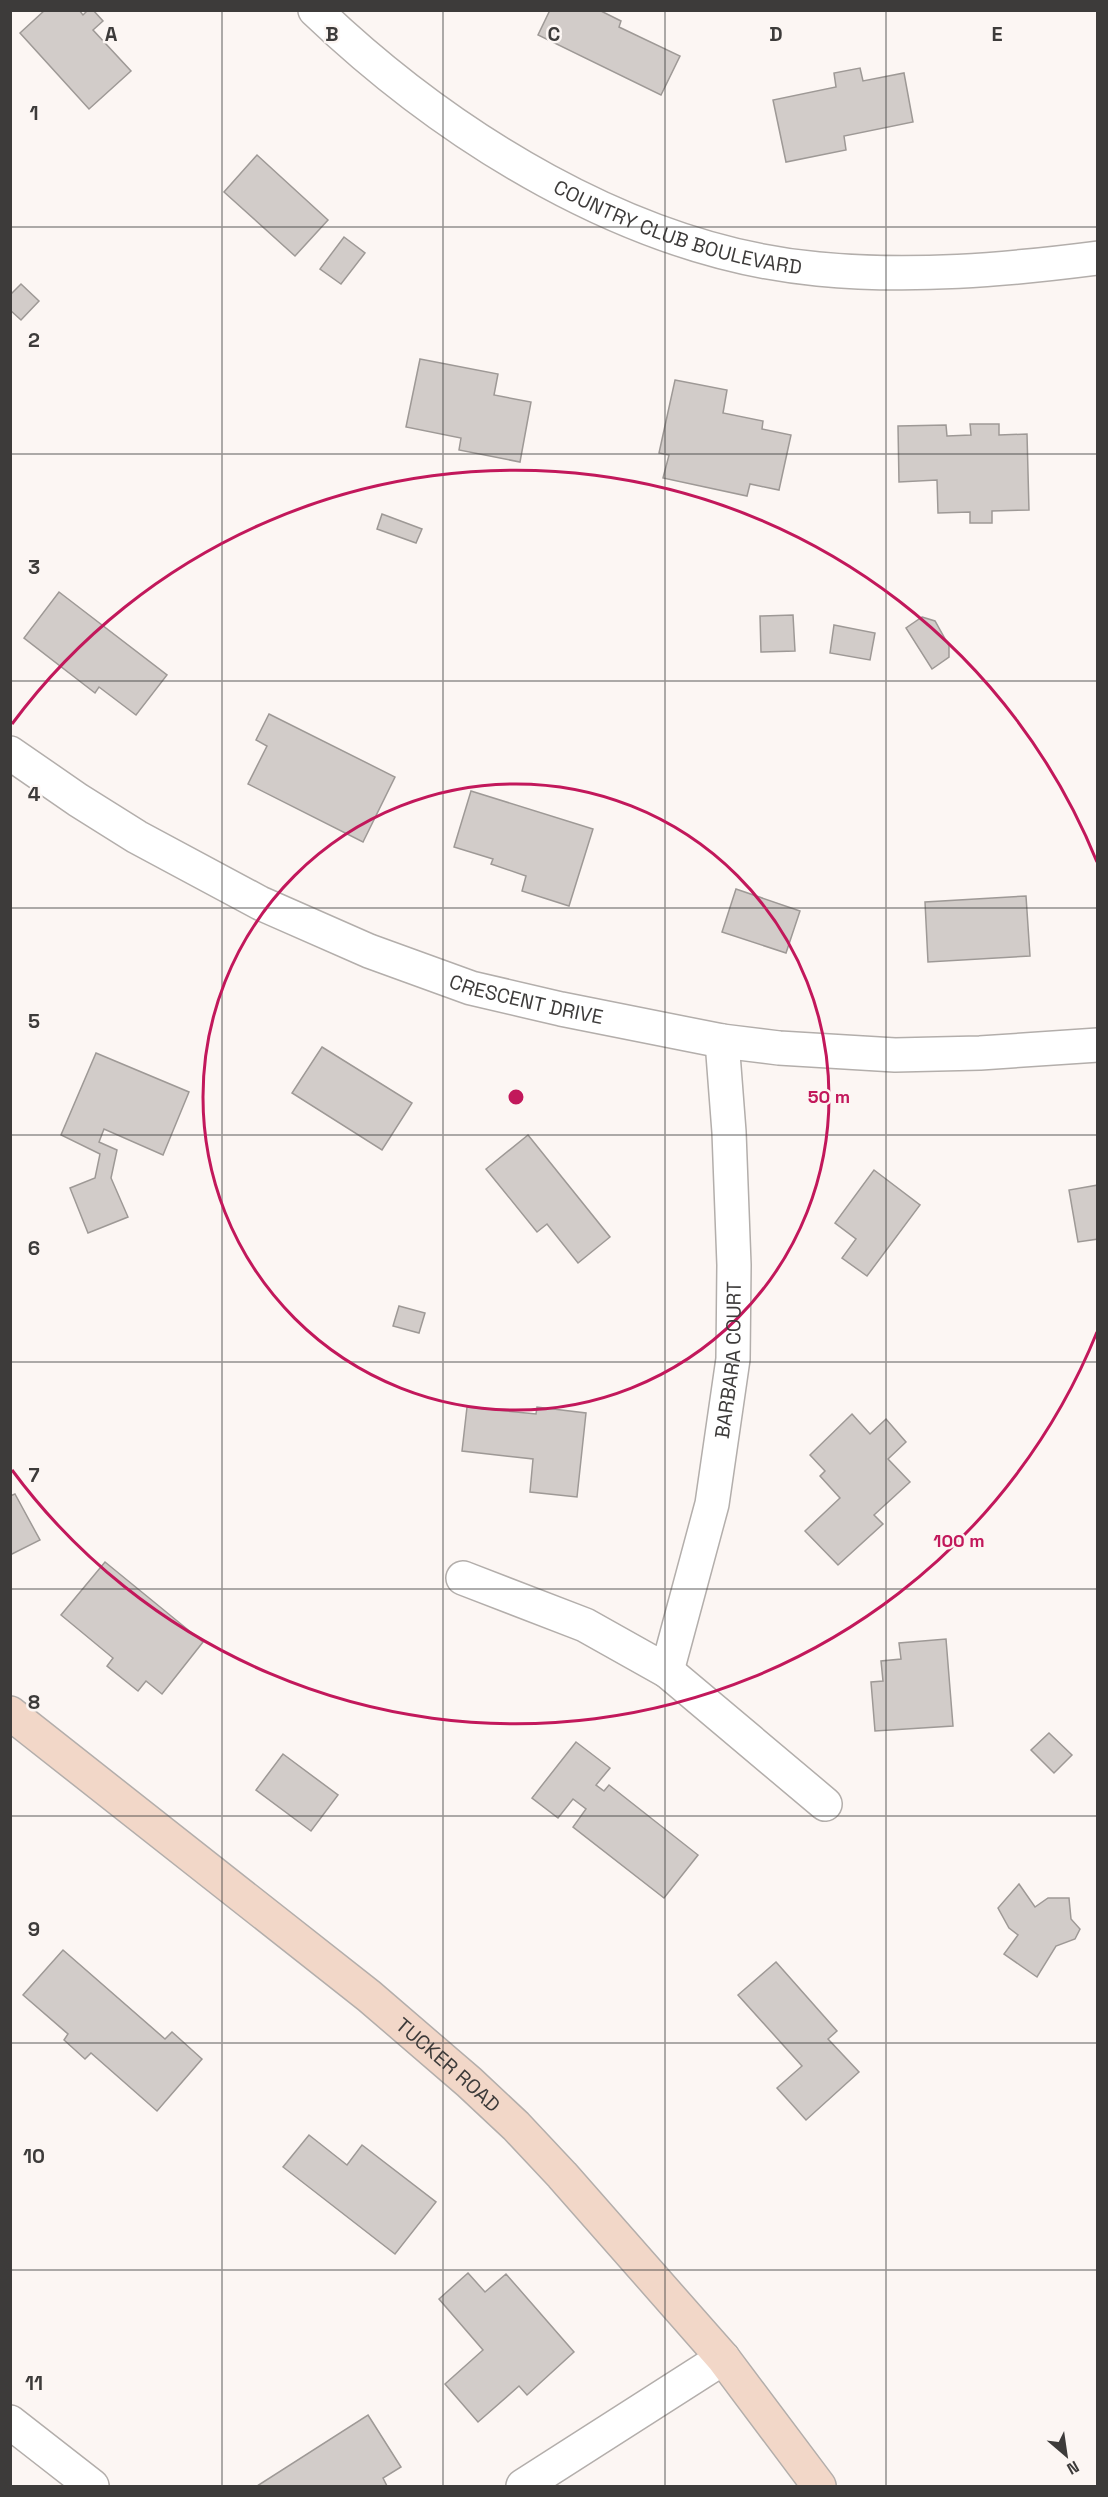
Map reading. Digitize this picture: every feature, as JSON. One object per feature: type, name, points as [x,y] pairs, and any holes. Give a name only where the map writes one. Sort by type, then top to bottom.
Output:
[{"type":"main road","name":"TUCKER ROAD","points":[[10,1713],[369,1996],[469,2082],[516,2126],[723,2358],[797,2454],[819,2487]]},
{"type":"street","name":"COUNTRY CLUB BOULEVARD","points":[[315,10],[381,68],[440,115],[503,156],[604,209],[679,240],[728,254],[778,264],[892,274],[980,270],[1098,258]]},
{"type":"street","name":"CRESCENT DRIVE","points":[[10,753],[78,800],[198,871],[296,920],[359,948],[471,988],[561,1010],[722,1041],[779,1048],[895,1055],[1039,1050],[1098,1045]]},
{"type":"street","name":"BARBARA COURT","points":[[667,1671],[712,1504],[733,1359],[734,1265],[729,1132],[722,1041]]},
{"type":"street","points":[[463,1578],[585,1625],[667,1671],[825,1804]]},
{"type":"street","points":[[522,2487],[723,2358]]},
{"type":"street","points":[[10,2422],[92,2487]]},
{"type":"building","points":[[45,10],[79,10],[83,15],[88,10],[93,10],[103,21],[93,30],[131,71],[89,109],[20,33]]},
{"type":"building","points":[[550,10],[599,10],[621,21],[619,27],[680,56],[661,95],[538,35]]},
{"type":"building","points":[[860,68],[863,81],[904,73],[913,122],[844,136],[846,150],[786,162],[773,100],[836,87],[834,73]]},
{"type":"building","points":[[257,155],[328,220],[295,256],[224,192]]},
{"type":"building","points":[[344,237],[365,253],[341,284],[320,269]]},
{"type":"building","points":[[21,284],[39,301],[21,320],[10,310],[10,295]]},
{"type":"building","points":[[420,359],[498,374],[494,395],[531,402],[520,462],[459,450],[461,438],[406,427]]},
{"type":"building","points":[[675,380],[727,390],[723,413],[763,421],[762,429],[791,435],[779,490],[750,484],[747,496],[663,478],[669,455],[659,453]]},
{"type":"building","points":[[970,424],[999,424],[999,435],[1027,434],[1029,510],[992,511],[992,523],[970,523],[970,512],[938,513],[937,480],[899,482],[898,426],[946,425],[947,436],[971,435]]},
{"type":"building","points":[[382,514],[422,529],[416,543],[377,529]]},
{"type":"building","points":[[59,592],[167,675],[136,715],[99,687],[95,693],[24,638]]},
{"type":"building","points":[[793,615],[795,651],[761,652],[760,616]]},
{"type":"building","points":[[922,617],[935,621],[949,646],[949,657],[932,669],[906,628]]},
{"type":"building","points":[[834,625],[875,633],[870,660],[830,653]]},
{"type":"building","points":[[269,714],[395,777],[363,842],[248,784],[267,746],[256,740]]},
{"type":"building","points":[[471,791],[593,829],[569,906],[522,891],[526,876],[491,864],[493,859],[454,847]]},
{"type":"building","points":[[736,889],[800,911],[786,953],[722,932]]},
{"type":"building","points":[[1026,896],[1030,956],[928,962],[925,902]]},
{"type":"building","points":[[322,1047],[412,1103],[382,1150],[292,1093]]},
{"type":"building","points":[[96,1053],[189,1092],[163,1155],[104,1129],[99,1142],[117,1150],[111,1178],[128,1217],[88,1233],[70,1188],[95,1178],[100,1154],[61,1135]]},
{"type":"building","points":[[528,1135],[610,1237],[578,1263],[547,1224],[537,1232],[486,1169]]},
{"type":"building","points":[[874,1170],[920,1205],[867,1276],[842,1258],[856,1239],[835,1223]]},
{"type":"building","points":[[1098,1185],[1098,1239],[1078,1242],[1069,1190]]},
{"type":"building","points":[[399,1306],[425,1313],[419,1333],[393,1326]]},
{"type":"building","points":[[467,1407],[536,1414],[537,1407],[586,1413],[577,1497],[530,1492],[533,1459],[462,1451]]},
{"type":"building","points":[[852,1414],[870,1434],[886,1419],[906,1442],[888,1459],[910,1482],[874,1515],[883,1524],[838,1565],[805,1531],[840,1498],[820,1476],[825,1471],[810,1455]]},
{"type":"building","points":[[15,1494],[40,1540],[10,1555],[10,1496]]},
{"type":"building","points":[[105,1562],[203,1642],[162,1694],[146,1681],[138,1691],[107,1666],[113,1658],[61,1615]]},
{"type":"building","points":[[946,1639],[953,1726],[875,1731],[871,1682],[883,1681],[881,1661],[901,1659],[899,1643]]},
{"type":"building","points":[[1049,1733],[1072,1755],[1054,1773],[1031,1750]]},
{"type":"building","points":[[576,1742],[610,1768],[596,1785],[604,1791],[609,1785],[698,1855],[664,1898],[573,1827],[586,1809],[573,1799],[558,1818],[532,1798]]},
{"type":"building","points":[[283,1754],[338,1795],[311,1831],[256,1790]]},
{"type":"building","points":[[1019,1884],[1035,1907],[1048,1898],[1069,1898],[1071,1919],[1080,1929],[1075,1939],[1056,1946],[1037,1977],[1004,1954],[1018,1935],[1009,1928],[998,1908]]},
{"type":"building","points":[[63,1950],[165,2039],[172,2032],[202,2059],[157,2111],[91,2053],[85,2059],[64,2040],[68,2034],[23,1995]]},
{"type":"building","points":[[776,1962],[837,2031],[828,2039],[859,2072],[806,2120],[777,2088],[802,2066],[738,1995]]},
{"type":"building","points":[[309,2135],[347,2165],[362,2145],[436,2202],[395,2254],[283,2167]]},
{"type":"building","points":[[468,2273],[485,2292],[506,2274],[574,2352],[527,2395],[519,2386],[478,2422],[445,2384],[483,2350],[439,2299]]},
{"type":"building","points":[[368,2415],[401,2467],[383,2478],[387,2486],[257,2486]]}]
